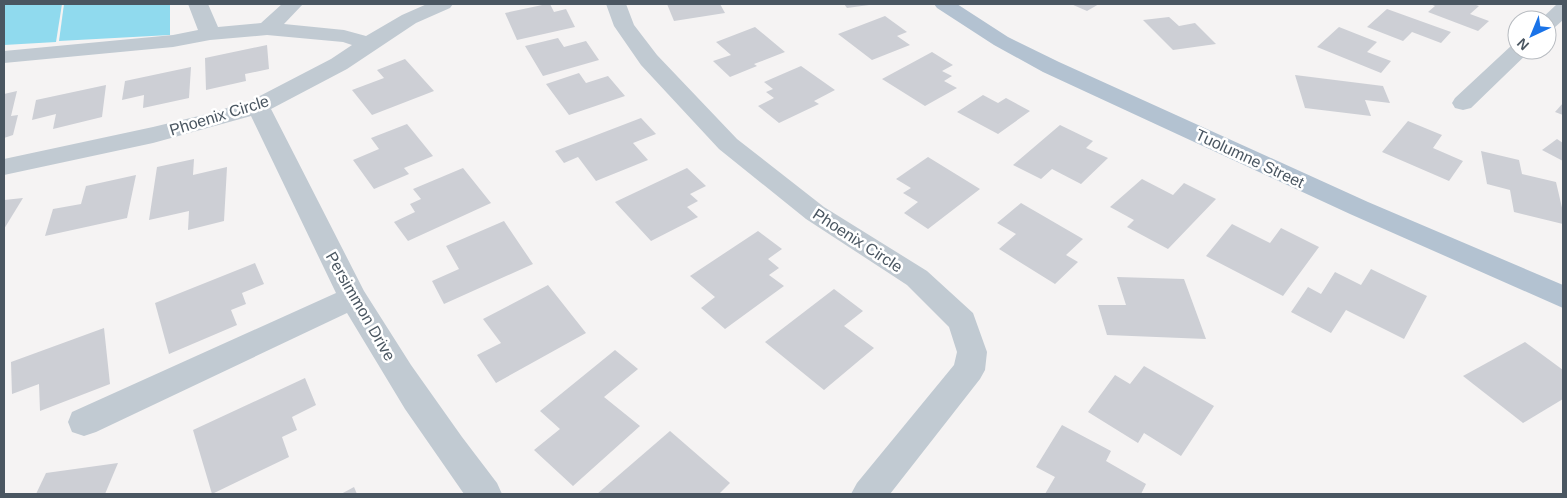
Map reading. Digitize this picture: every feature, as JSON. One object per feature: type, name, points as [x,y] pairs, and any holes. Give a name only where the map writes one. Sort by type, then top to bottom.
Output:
[{"type":"main road","name":"Tuolumne Street","points":[[944,4],[1001,41],[1051,67],[1359,208],[1563,297]]},
{"type":"street","points":[[198,4],[210,34]]},
{"type":"street","name":"Phoenix Circle","points":[[4,167],[153,135],[214,120],[258,106],[340,64],[369,43],[409,19],[443,4]]},
{"type":"street","name":"Phoenix Circle","points":[[616,4],[624,26],[650,60],[728,144],[815,213],[917,278],[962,321],[972,352],[969,370],[869,494]]},
{"type":"street","points":[[266,29],[285,6]]},
{"type":"street","points":[[4,57],[173,41],[210,34],[266,29],[344,36],[369,43]]},
{"type":"street","points":[[1464,103],[1509,60]]},
{"type":"street","name":"Persimmon Drive","points":[[258,106],[353,298],[455,457],[485,494]]},
{"type":"street","points":[[84,422],[353,298]]},
{"type":"water","points":[[4,4],[62,4],[56,42],[4,45]]},
{"type":"water","points":[[64,4],[170,4],[170,35],[59,41]]},
{"type":"building","points":[[550,4],[554,12],[566,9],[575,27],[517,40],[505,13]]},
{"type":"building","points":[[667,4],[720,4],[725,13],[674,21]]},
{"type":"building","points":[[844,4],[869,4],[869,5],[847,8]]},
{"type":"building","points":[[1071,4],[1099,4],[1087,11]]},
{"type":"building","points":[[1430,4],[1473,4],[1479,6],[1470,14],[1489,21],[1478,31],[1428,12],[1435,6]]},
{"type":"building","points":[[1387,9],[1451,32],[1441,43],[1412,32],[1403,41],[1367,27]]},
{"type":"building","points":[[885,16],[907,32],[897,36],[910,45],[872,60],[838,34]]},
{"type":"building","points":[[1169,17],[1179,26],[1195,23],[1216,44],[1173,50],[1143,20]]},
{"type":"building","points":[[755,27],[785,52],[754,64],[757,66],[730,77],[713,61],[731,55],[716,42]]},
{"type":"building","points":[[1339,27],[1377,42],[1367,52],[1391,61],[1381,73],[1317,47]]},
{"type":"building","points":[[558,38],[564,47],[586,41],[599,60],[543,76],[525,46]]},
{"type":"building","points":[[267,45],[269,69],[245,74],[246,81],[206,90],[205,58]]},
{"type":"building","points":[[932,52],[953,65],[942,71],[952,76],[944,81],[957,88],[925,106],[882,79]]},
{"type":"building","points":[[405,59],[434,91],[372,115],[352,90],[384,78],[377,70]]},
{"type":"building","points":[[801,66],[835,90],[814,101],[819,104],[779,123],[758,106],[774,98],[766,92],[773,89],[764,82]]},
{"type":"building","points":[[191,67],[189,98],[143,108],[144,95],[122,100],[125,81]]},
{"type":"building","points":[[579,73],[586,83],[608,76],[625,96],[569,115],[546,84]]},
{"type":"building","points":[[1295,75],[1383,86],[1390,103],[1365,100],[1371,116],[1305,108]]},
{"type":"building","points":[[106,85],[102,117],[53,129],[56,114],[32,120],[36,100]]},
{"type":"building","points":[[17,91],[11,116],[18,115],[13,135],[4,138],[4,94]]},
{"type":"building","points":[[983,95],[998,103],[1006,98],[1030,111],[998,134],[957,112]]},
{"type":"building","points":[[1563,103],[1563,115],[1555,112]]},
{"type":"building","points":[[641,118],[656,134],[633,143],[648,160],[596,181],[578,157],[564,163],[555,151]]},
{"type":"building","points":[[1408,121],[1442,135],[1433,148],[1463,161],[1449,181],[1382,152]]},
{"type":"building","points":[[407,124],[433,156],[404,168],[409,174],[374,189],[353,160],[379,149],[371,138]]},
{"type":"building","points":[[1060,125],[1093,141],[1086,148],[1108,158],[1081,184],[1052,169],[1041,179],[1013,165]]},
{"type":"building","points":[[1557,139],[1563,143],[1563,161],[1542,150]]},
{"type":"building","points":[[1481,151],[1519,160],[1522,174],[1556,182],[1563,212],[1563,224],[1514,212],[1510,190],[1487,184]]},
{"type":"building","points":[[928,157],[980,189],[928,229],[904,213],[918,202],[903,193],[911,188],[896,179]]},
{"type":"building","points":[[194,159],[193,175],[227,167],[224,221],[188,230],[189,211],[149,220],[157,167]]},
{"type":"building","points":[[463,168],[491,203],[408,241],[394,222],[415,212],[410,204],[421,199],[413,189]]},
{"type":"building","points":[[687,168],[706,186],[690,194],[698,201],[687,207],[698,217],[651,241],[615,202]]},
{"type":"building","points":[[136,175],[127,218],[45,236],[53,209],[81,204],[86,186]]},
{"type":"building","points":[[1142,179],[1173,195],[1184,183],[1216,199],[1168,249],[1127,227],[1134,220],[1110,207]]},
{"type":"building","points":[[23,198],[4,229],[4,200]]},
{"type":"building","points":[[1021,203],[1083,239],[1066,255],[1078,262],[1055,284],[999,249],[1016,234],[997,223]]},
{"type":"building","points":[[504,221],[533,264],[444,304],[432,281],[459,269],[446,246]]},
{"type":"building","points":[[1232,224],[1270,243],[1281,228],[1319,247],[1283,296],[1206,256]]},
{"type":"building","points":[[758,231],[782,249],[768,259],[779,268],[769,275],[784,286],[725,329],[701,308],[715,297],[690,276]]},
{"type":"building","points":[[255,263],[264,284],[242,293],[246,304],[231,310],[237,325],[169,354],[155,303]]},
{"type":"building","points":[[1371,269],[1427,296],[1404,339],[1346,310],[1331,333],[1291,312],[1308,287],[1321,294],[1335,272],[1361,285]]},
{"type":"building","points":[[1117,277],[1184,279],[1206,339],[1107,335],[1098,305],[1126,305]]},
{"type":"building","points":[[548,285],[586,333],[496,383],[477,355],[501,343],[483,319]]},
{"type":"building","points":[[834,289],[863,311],[844,326],[874,348],[824,390],[765,342]]},
{"type":"building","points":[[104,328],[110,384],[40,411],[39,384],[12,394],[11,362]]},
{"type":"building","points":[[1525,342],[1563,370],[1563,399],[1523,423],[1463,376]]},
{"type":"building","points":[[615,350],[638,369],[604,397],[640,426],[573,486],[534,450],[560,429],[540,411]]},
{"type":"building","points":[[1144,366],[1214,406],[1181,456],[1144,433],[1138,443],[1088,412],[1115,375],[1130,384]]},
{"type":"building","points":[[305,378],[316,405],[292,417],[297,430],[282,437],[289,457],[212,494],[193,430]]},
{"type":"building","points":[[1062,425],[1111,451],[1106,461],[1146,484],[1141,494],[1045,494],[1055,477],[1036,467]]},
{"type":"building","points":[[670,431],[730,483],[719,494],[597,494]]},
{"type":"building","points":[[118,463],[105,494],[36,494],[46,473]]},
{"type":"building","points":[[354,487],[357,494],[341,494]]}]
